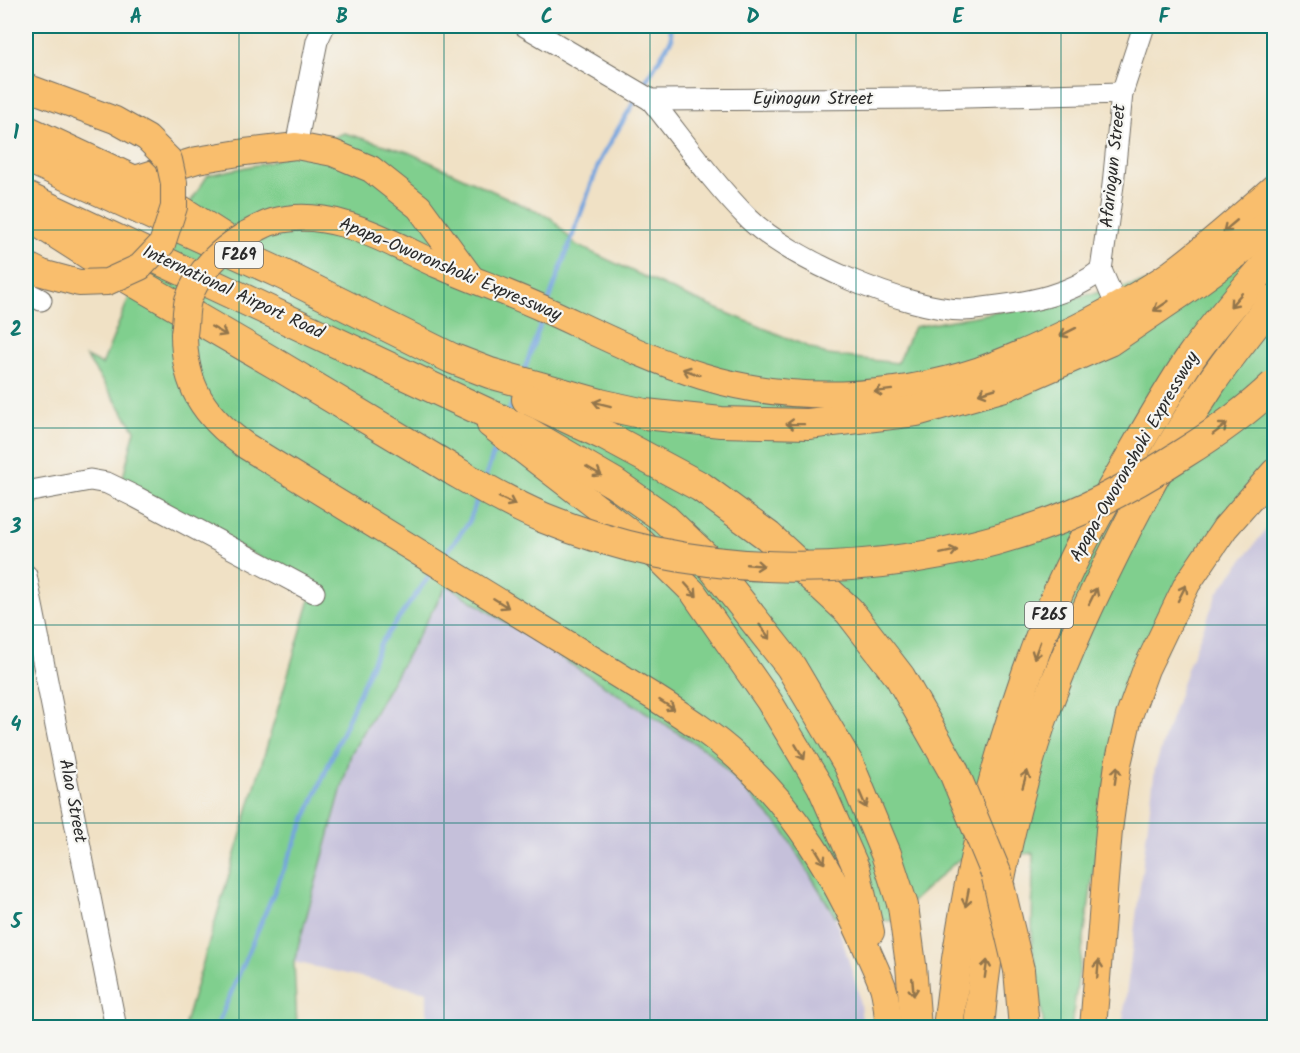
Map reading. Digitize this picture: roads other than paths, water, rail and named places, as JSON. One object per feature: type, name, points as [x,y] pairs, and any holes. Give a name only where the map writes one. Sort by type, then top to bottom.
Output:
[{"type":"highway","name":"International Airport Road","points":[[26,157],[284,275],[451,358],[480,392]]},
{"type":"highway","name":"International Airport Road","points":[[26,197],[440,390],[480,392]]},
{"type":"highway","points":[[26,214],[109,267],[501,498],[545,518],[590,534],[701,560],[766,566],[824,567],[877,563],[933,555],[987,543],[1041,526],[1100,501],[1155,471],[1212,435],[1258,401],[1275,385]]},
{"type":"highway","points":[[480,392],[539,395],[645,414],[721,422],[808,424],[916,411],[1008,385],[1109,341],[1197,282],[1275,220]]},
{"type":"highway","points":[[26,229],[109,267]]},
{"type":"highway","name":"Apapa-Oworonshoki Expressway","points":[[948,1028],[955,965],[968,890],[995,780],[1020,695],[1054,602],[1088,530],[1191,357],[1231,305],[1275,256]]},
{"type":"highway","name":"Apapa-Oworonshoki Expressway","points":[[979,1028],[988,951],[1007,842],[1041,723],[1076,631],[1130,522],[1185,425],[1211,383],[1275,300]]},
{"type":"highway","points":[[480,392],[522,438],[614,483],[664,518],[704,556],[791,667],[849,765],[886,854],[903,906],[916,1028]]},
{"type":"highway","points":[[539,395],[606,436],[701,487],[768,536],[849,611],[878,648],[900,677],[953,770],[996,873],[1019,970],[1024,1028]]},
{"type":"main road","points":[[26,87],[115,120],[147,138],[170,160],[174,183],[174,207],[162,244],[140,267],[107,282],[79,283],[42,273],[26,265]]},
{"type":"main road","name":"International Airport Road","points":[[26,128],[135,179],[284,275]]},
{"type":"main road","points":[[135,179],[198,160],[296,146],[333,153],[371,169],[419,207],[473,281]]},
{"type":"main road","name":"Apapa-Oworonshoki Expressway","points":[[889,1028],[883,988],[839,889],[813,845],[770,789],[738,758],[700,727],[666,704],[225,431],[210,415],[188,376],[184,355],[184,333],[188,301],[204,270],[224,248],[247,234],[273,222],[302,218],[330,220],[360,230],[473,281],[538,306],[640,353],[704,377],[772,392],[847,395],[915,387],[979,370],[1046,343],[1117,307],[1170,274],[1275,188]]},
{"type":"main road","points":[[522,438],[641,541],[693,592],[769,701],[820,786],[857,870],[883,988]]},
{"type":"main road","points":[[1093,1028],[1109,830],[1118,764],[1129,716],[1146,669],[1187,584],[1225,528],[1275,472]]},
{"type":"street","points":[[296,146],[317,41],[324,26]]},
{"type":"street","name":"Eyinogun Street","points":[[525,26],[651,100],[928,98],[1122,93]]},
{"type":"street","name":"Afariogun Street","points":[[1101,270],[1113,186],[1122,93],[1144,26]]},
{"type":"street","points":[[651,100],[716,182],[750,220],[797,254],[870,288],[932,306],[964,310],[1034,300],[1071,288],[1101,270],[1117,307]]},
{"type":"street","points":[[26,492],[90,480],[107,483],[314,592]]},
{"type":"street","name":"Alao Street","points":[[26,575],[116,1028]]},
{"type":"waterway","points":[[641,89],[672,38],[670,26]]},
{"type":"waterway","points":[[548,303],[601,158],[636,99]]},
{"type":"waterway","points":[[524,371],[543,317]]},
{"type":"waterway","points":[[508,413],[515,396]]},
{"type":"waterway","points":[[485,478],[498,441]]},
{"type":"waterway","points":[[443,557],[469,522],[478,497]]},
{"type":"waterway","points":[[216,1028],[380,644],[433,571]]}]
